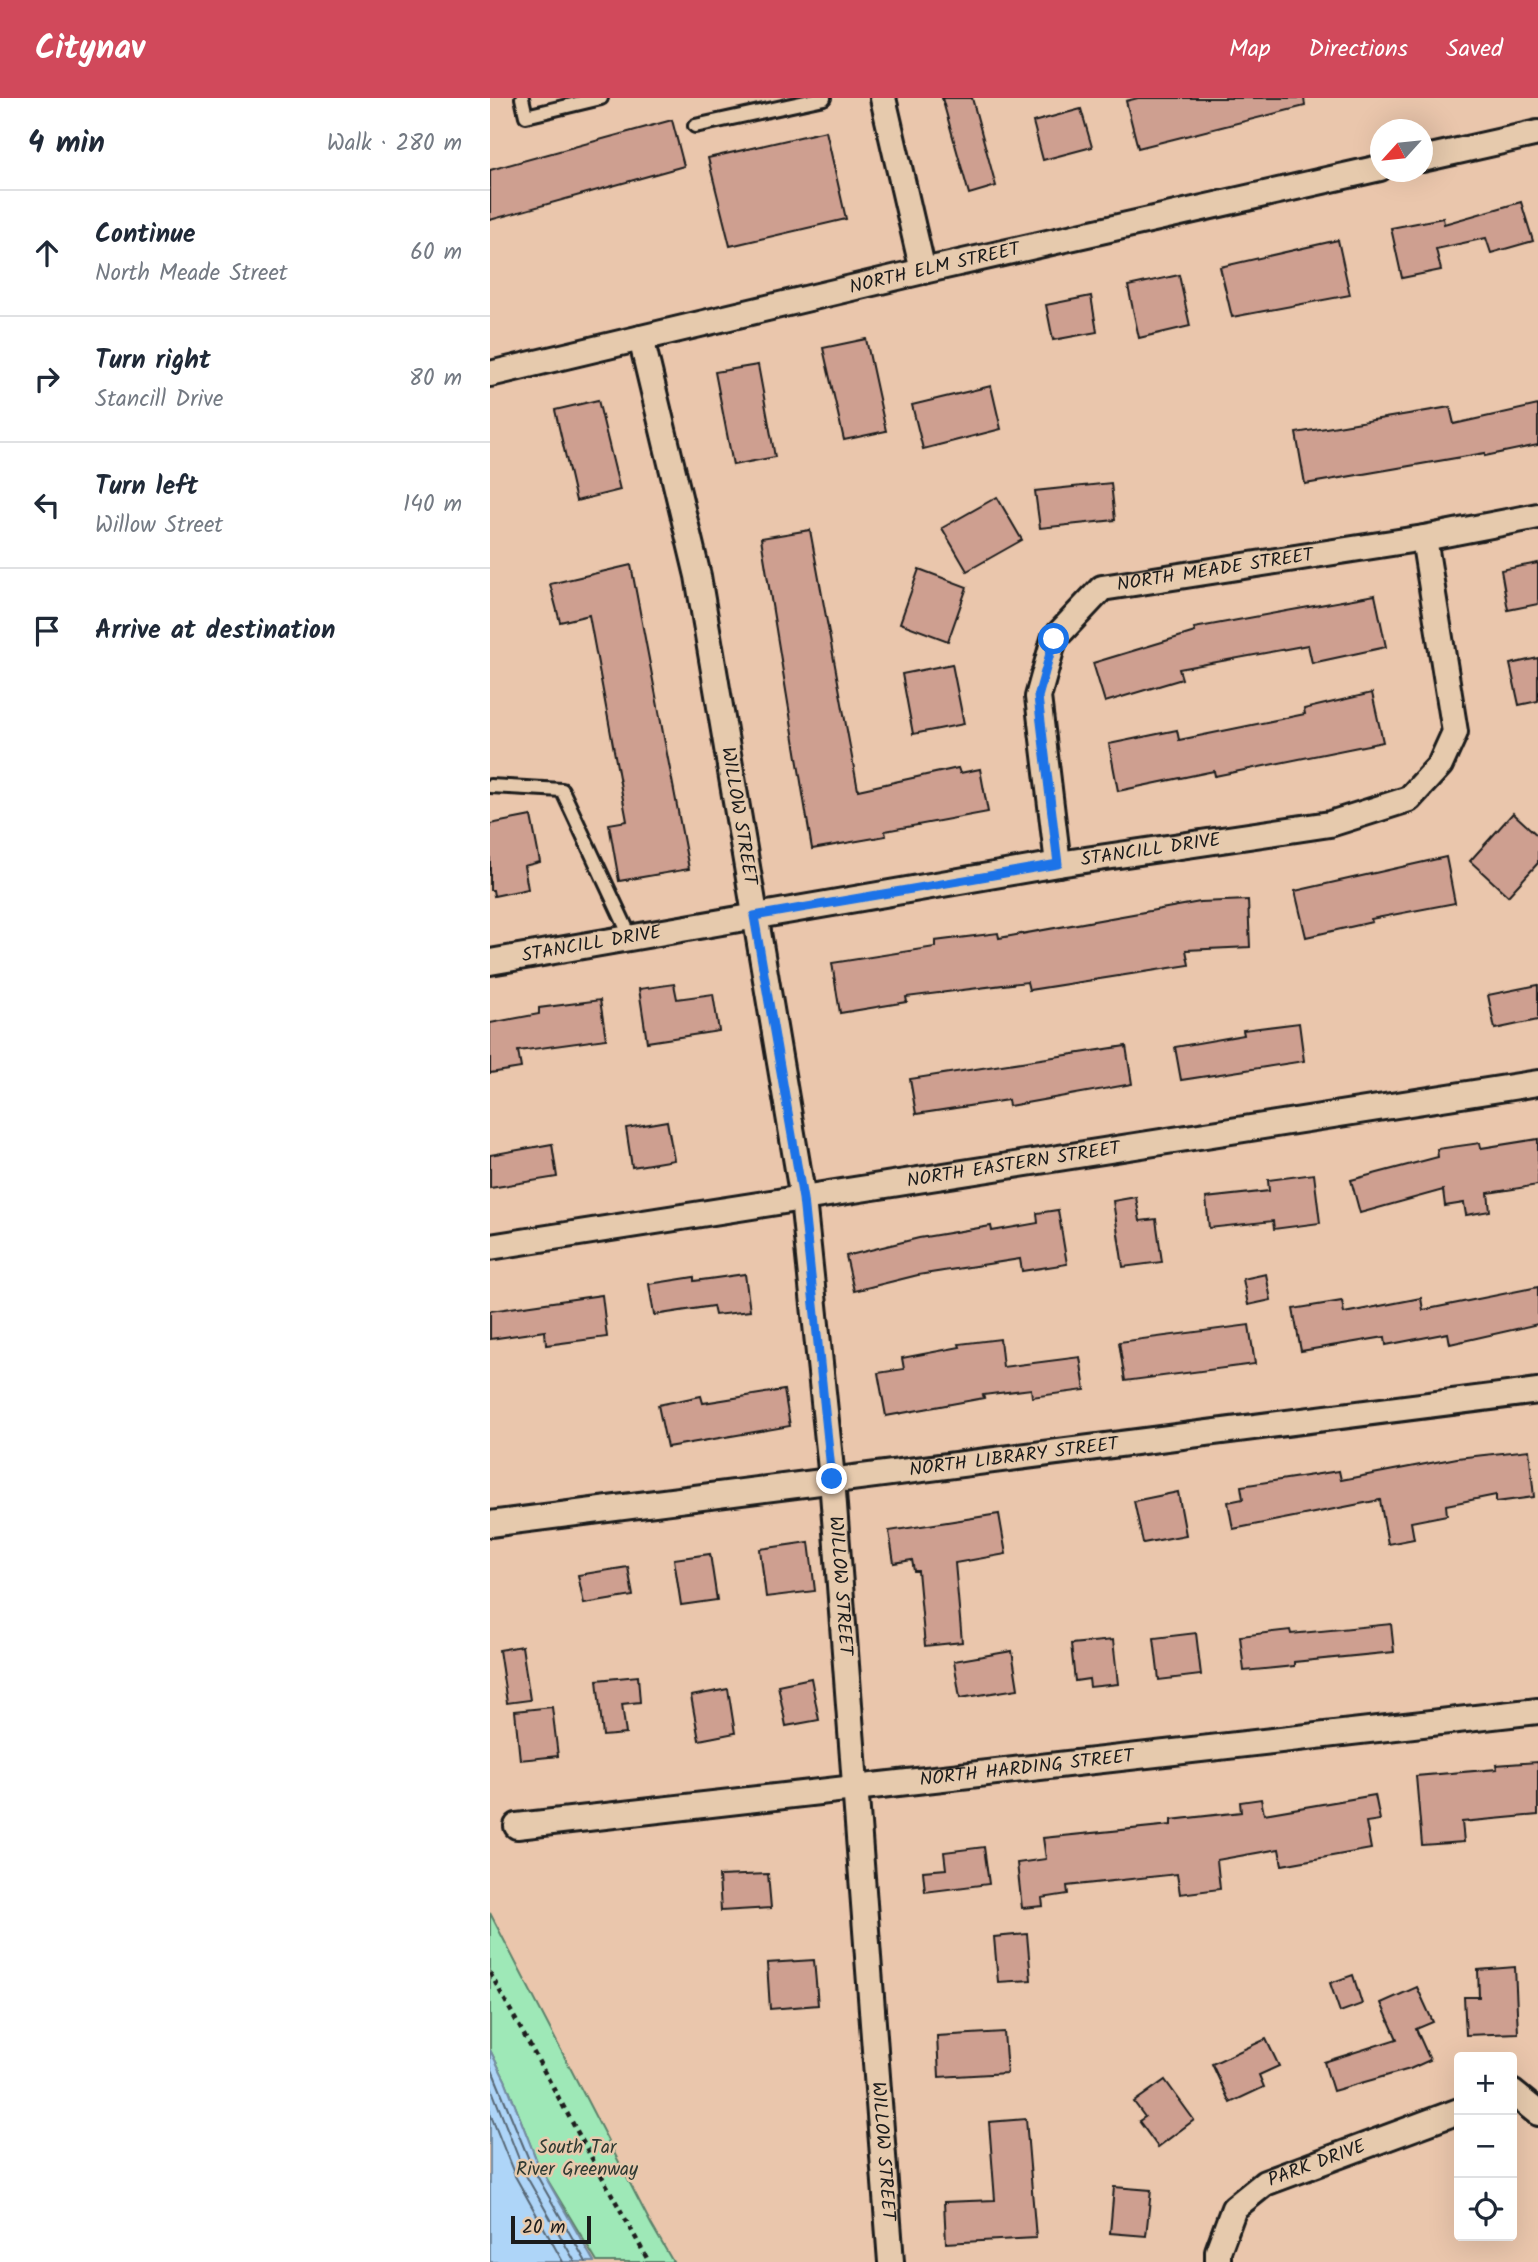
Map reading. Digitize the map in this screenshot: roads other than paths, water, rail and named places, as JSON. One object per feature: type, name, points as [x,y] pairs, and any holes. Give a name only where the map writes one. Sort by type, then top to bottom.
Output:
[{"type":"street","points":[[883,98],[923,271]]},
{"type":"street","points":[[1433,157],[1538,133]]},
{"type":"street","name":"NORTH ELM STREET","points":[[490,374],[923,271],[1370,170]]},
{"type":"street","name":"WILLOW STREET","points":[[641,338],[698,576],[803,1199],[832,1479],[891,2262]]},
{"type":"street","name":"NORTH MEADE STREET","points":[[1058,864],[1038,697],[1054,639],[1102,588],[1424,538],[1538,516]]},
{"type":"street","name":"STANCILL DRIVE","points":[[490,962],[632,940],[754,916],[1058,864],[1330,824],[1409,799],[1440,765],[1455,732],[1424,538]]},
{"type":"street","name":"NORTH EASTERN STREET","points":[[490,1247],[1538,1083]]},
{"type":"street","name":"NORTH LIBRARY STREET","points":[[490,1524],[1538,1391]]},
{"type":"street","name":"NORTH HARDING STREET","points":[[517,1826],[1538,1711]]},
{"type":"street","points":[[1517,2096],[1538,2113]]},
{"type":"street","name":"PARK DRIVE","points":[[1218,2262],[1218,2251],[1234,2208],[1265,2183],[1454,2113]]},
{"type":"lane","points":[[522,98],[526,116],[601,98]]},
{"type":"lane","points":[[695,126],[824,98]]},
{"type":"lane","points":[[490,786],[562,790],[632,940]]},
{"type":"water","points":[[490,2050],[505,2080],[538,2164],[594,2262],[490,2262]]},
{"type":"park label","name":"South Tar River Greenway","points":[[577,2159]]}]
